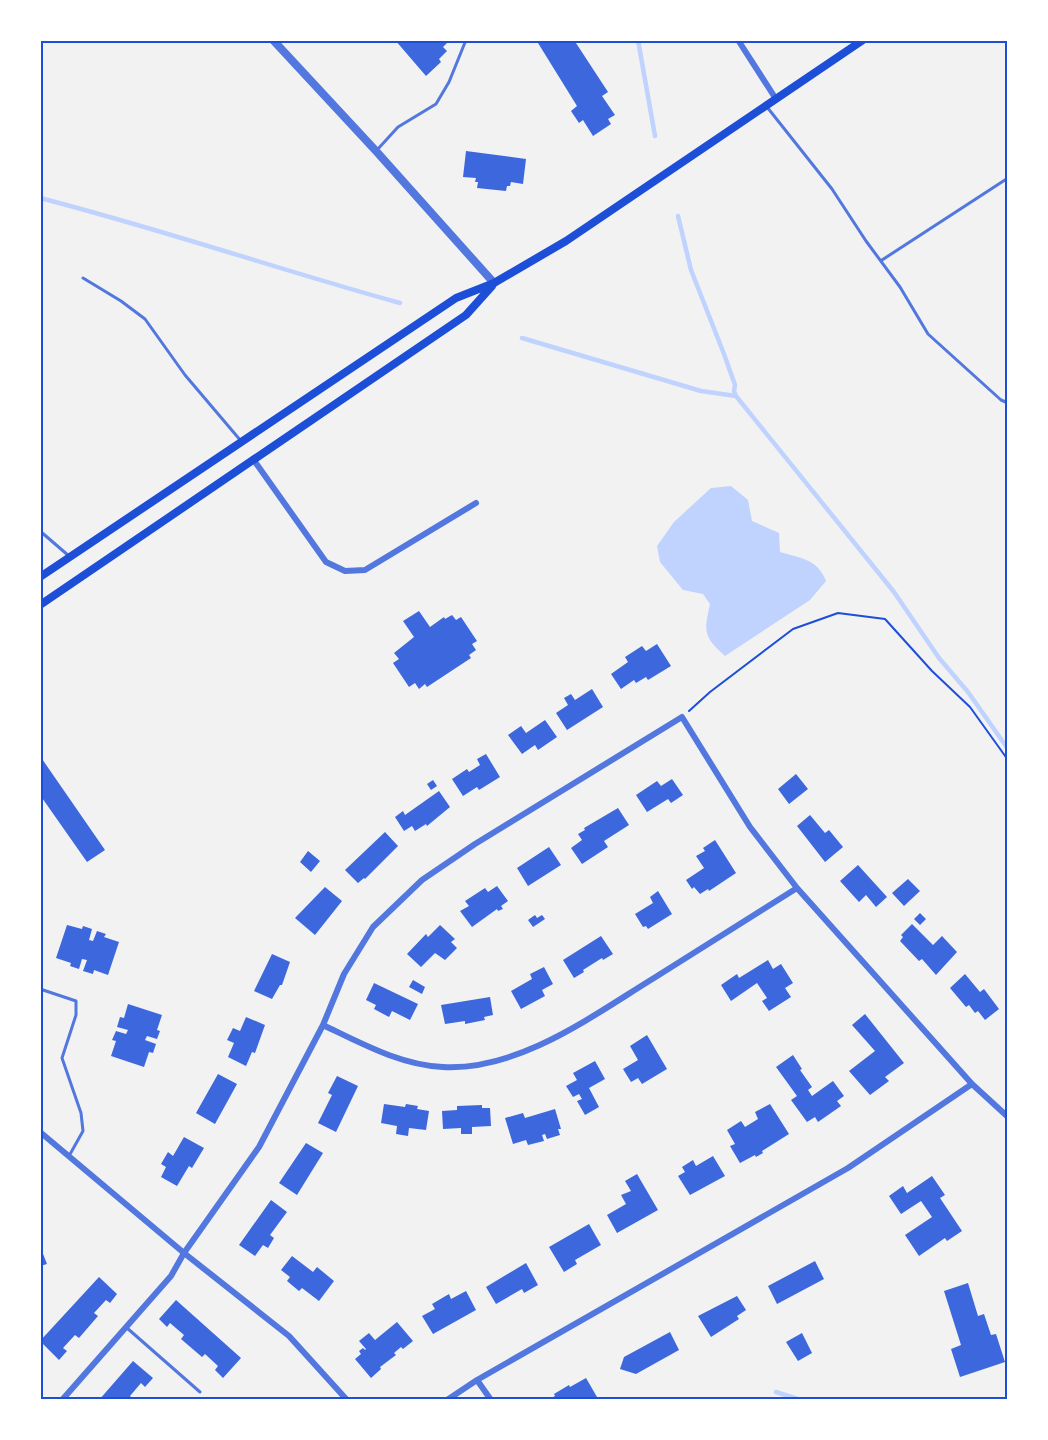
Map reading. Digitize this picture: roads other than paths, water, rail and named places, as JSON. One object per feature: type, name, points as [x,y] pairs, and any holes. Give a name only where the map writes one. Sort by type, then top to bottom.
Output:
[{"type":"main road","points":[[40,577],[456,298],[494,283],[566,241],[863,40]]},
{"type":"main road","points":[[40,605],[136,542],[253,459],[466,315],[494,283]]},
{"type":"street","points":[[273,40],[494,283]]},
{"type":"street","points":[[738,40],[776,99]]},
{"type":"street","points":[[253,459],[326,562],[345,571],[365,570],[476,502]]},
{"type":"street","points":[[62,1400],[171,1276],[184,1253],[259,1147],[323,1025],[344,974],[373,927],[422,880],[475,844],[682,717],[750,827],[797,888],[972,1084],[1008,1117]]},
{"type":"street","points":[[323,1025],[382,1052],[413,1063],[443,1067],[479,1066],[547,1043],[797,888]]},
{"type":"street","points":[[447,1400],[477,1380],[848,1168],[972,1084]]},
{"type":"street","points":[[40,1132],[184,1253],[289,1336],[347,1400]]},
{"type":"street","points":[[477,1380],[491,1400]]},
{"type":"lane","points":[[376,151],[398,127],[436,104],[449,82],[466,40]]},
{"type":"lane","points":[[766,105],[832,189],[882,260],[928,334],[1001,400],[1008,403]]},
{"type":"lane","points":[[882,260],[1008,178]]},
{"type":"lane","points":[[83,278],[145,319],[185,375],[242,442]]},
{"type":"lane","points":[[40,531],[70,557]]},
{"type":"lane","points":[[40,989],[76,1002],[76,1015],[62,1058],[81,1113],[83,1131],[69,1156]]},
{"type":"lane","points":[[126,1327],[200,1392]]},
{"type":"water","points":[[731,486],[748,500],[752,521],[779,533],[780,552],[808,560],[818,568],[826,581],[810,600],[725,656],[707,633],[710,604],[703,594],[683,590],[660,562],[657,546],[674,522],[711,488]]},
{"type":"waterway","points":[[638,40],[655,136]]},
{"type":"waterway","points":[[40,198],[400,303]]},
{"type":"waterway","points":[[678,216],[691,270],[724,354],[735,385],[736,396],[894,592],[939,658],[968,692],[1008,749]]},
{"type":"waterway","points":[[522,338],[701,391],[736,396]]},
{"type":"waterway","points":[[776,1392],[801,1400]]}]
